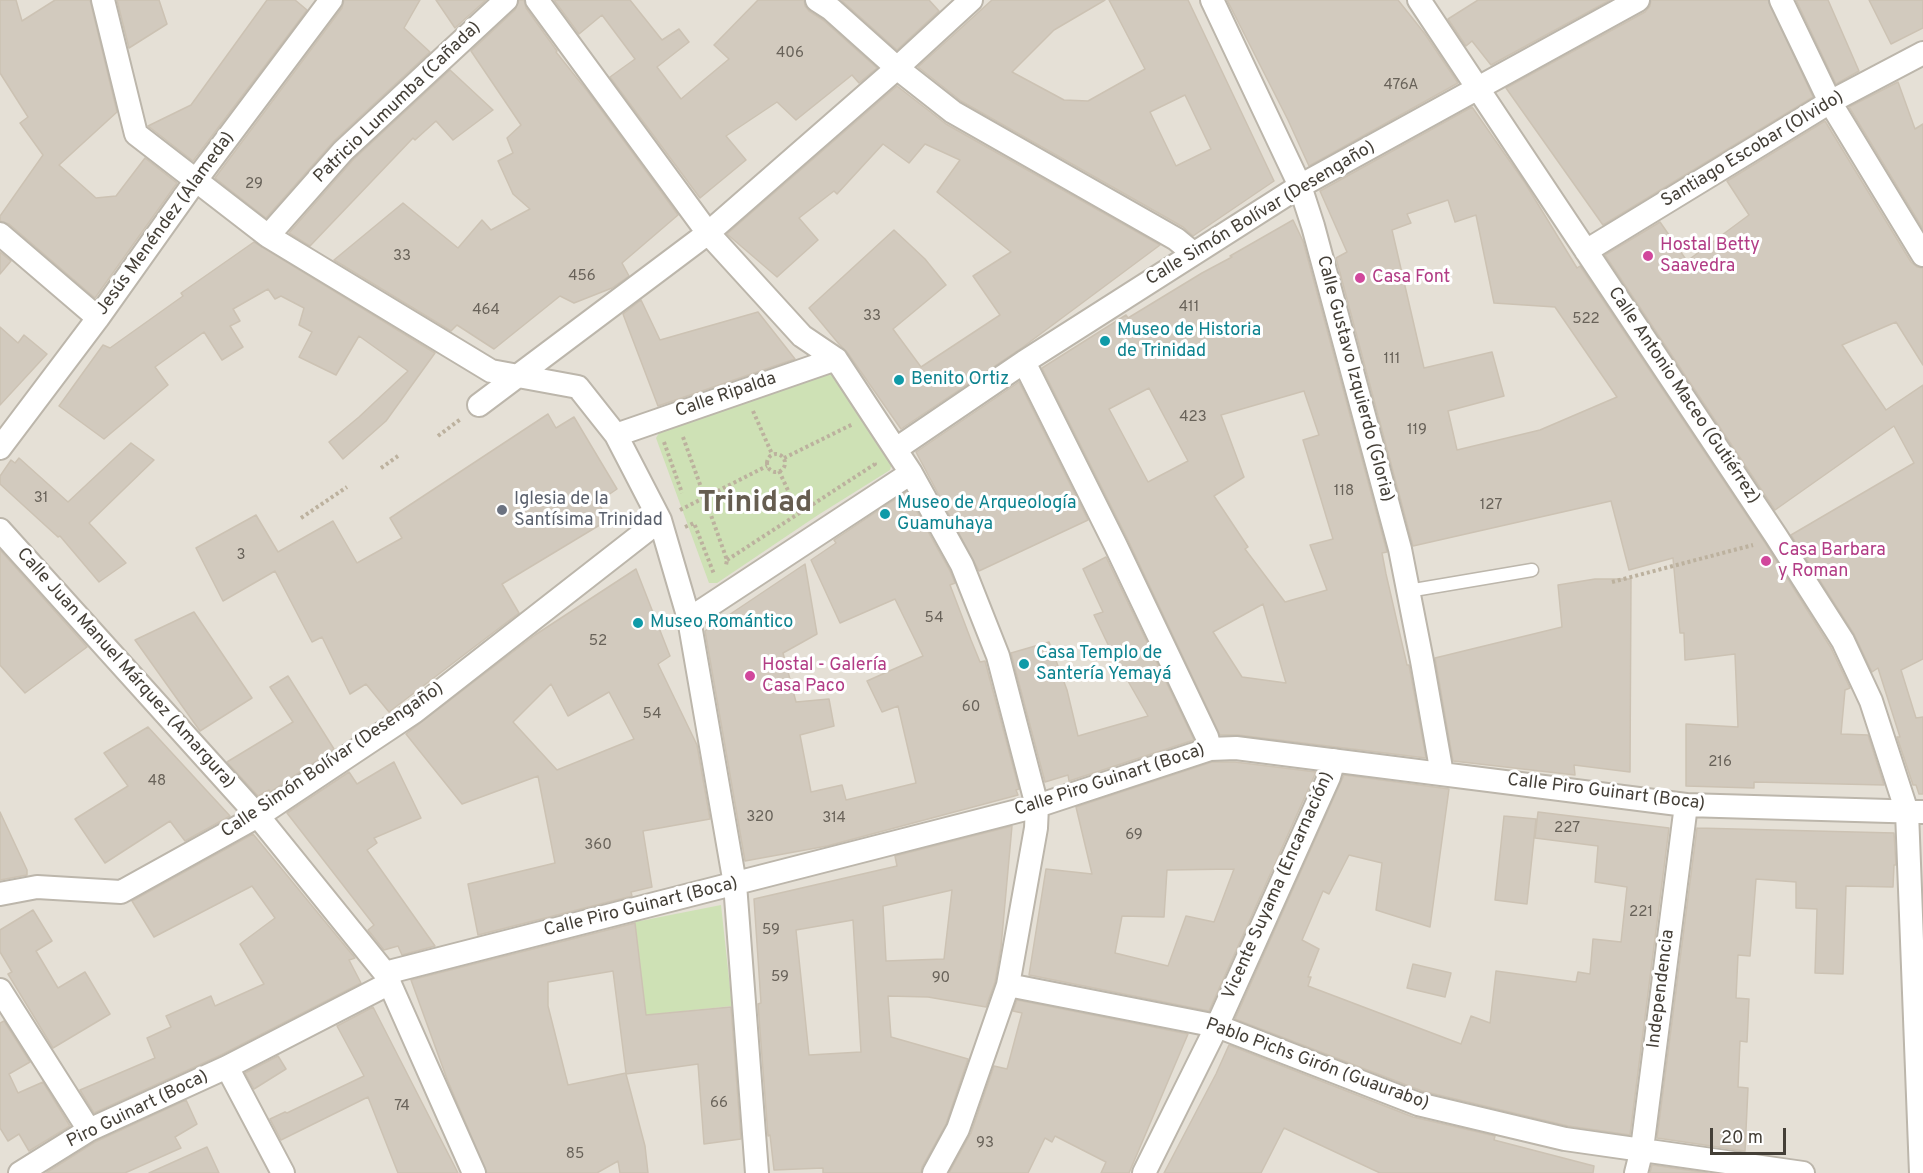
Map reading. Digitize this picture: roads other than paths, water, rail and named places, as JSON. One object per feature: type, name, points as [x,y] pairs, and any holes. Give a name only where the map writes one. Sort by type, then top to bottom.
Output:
[{"type":"street","points":[[103,0],[136,134],[268,236],[491,371],[578,387],[616,435],[663,528],[689,619],[735,884],[757,1173]]},
{"type":"street","name":"Jesús Menéndez (Alameda)","points":[[0,448],[331,0]]},
{"type":"street","name":"Patricio Lumumba (Cañada)","points":[[268,236],[343,151],[506,0]]},
{"type":"street","points":[[537,0],[708,233],[802,336],[836,359],[911,473],[962,565],[998,656],[1036,806],[1036,828],[1008,985],[958,1129],[934,1173]]},
{"type":"street","points":[[817,0],[831,9],[897,68],[952,112],[1176,238],[1193,253]]},
{"type":"street","points":[[479,405],[708,233],[897,68],[971,0]]},
{"type":"street","name":"Calle Gustavo Izquierdo (Gloria)","points":[[1212,0],[1299,186],[1313,226],[1400,549],[1442,774]]},
{"type":"street","name":"Calle Antonio Maceo (Gutiérrez)","points":[[1419,0],[1776,536],[1843,641],[1871,701],[1915,812],[1921,1173]]},
{"type":"street","name":"Calle Simón Bolívar (Desengaño)","points":[[896,449],[1024,362],[1299,186],[1638,0]]},
{"type":"street","points":[[1781,0],[1830,102],[1923,255]]},
{"type":"street","name":"Santiago Escobar (Olvido)","points":[[1586,251],[1830,102],[1923,52]]},
{"type":"street","points":[[0,234],[98,318]]},
{"type":"street","name":"Calle Ripalda","points":[[616,435],[836,359]]},
{"type":"street","points":[[1024,362],[1115,544],[1207,737],[1210,749]]},
{"type":"street","points":[[689,619],[911,473]]},
{"type":"street","name":"Calle Simón Bolívar (Desengaño)","points":[[0,894],[37,888],[121,892],[258,816],[414,712],[663,528]]},
{"type":"street","name":"Calle Juan Manuel Márquez (Amargura)","points":[[0,530],[258,816],[387,978],[474,1173]]},
{"type":"street","name":"Calle Piro Guinart (Boca)","points":[[226,1067],[387,978],[1036,806],[1210,749],[1236,748],[1686,805],[1915,812]]},
{"type":"street","name":"Vicente Suyama (Encarnación)","points":[[1144,1173],[1217,1026],[1329,777],[1334,760]]},
{"type":"street","name":"Independencia","points":[[1636,1173],[1642,1149],[1686,805]]},
{"type":"street","name":"Pablo Pichs Girón (Guaurabo)","points":[[1008,985],[1217,1026],[1418,1104],[1564,1139],[1803,1173]]},
{"type":"street","points":[[0,990],[89,1130]]},
{"type":"street","points":[[226,1067],[283,1173]]},
{"type":"street","name":"Piro Guinart (Boca)","points":[[20,1173],[89,1130],[226,1067]]},
{"type":"lane","points":[[1408,591],[1532,570]]},
{"type":"place","name":"Hostal Betty Saavedra","points":[[1648,256]]},
{"type":"place","name":"Casa Font","points":[[1360,278]]},
{"type":"place","name":"Museo de Historia de Trinidad","points":[[1105,341]]},
{"type":"place","name":"Benito Ortiz","points":[[899,380]]},
{"type":"place","name":"Iglesia de la Santísima Trinidad","points":[[502,510]]},
{"type":"place","name":"Museo de Arqueología Guamuhaya","points":[[885,514]]},
{"type":"place","name":"Casa Barbara y Roman","points":[[1766,561]]},
{"type":"place","name":"Museo Romántico","points":[[638,623]]},
{"type":"place","name":"Casa Templo de Santería Yemayá","points":[[1024,664]]},
{"type":"place","name":"Hostal - Galería Casa Paco","points":[[750,676]]},
{"type":"district","name":"Trinidad","points":[[755,505]]}]
